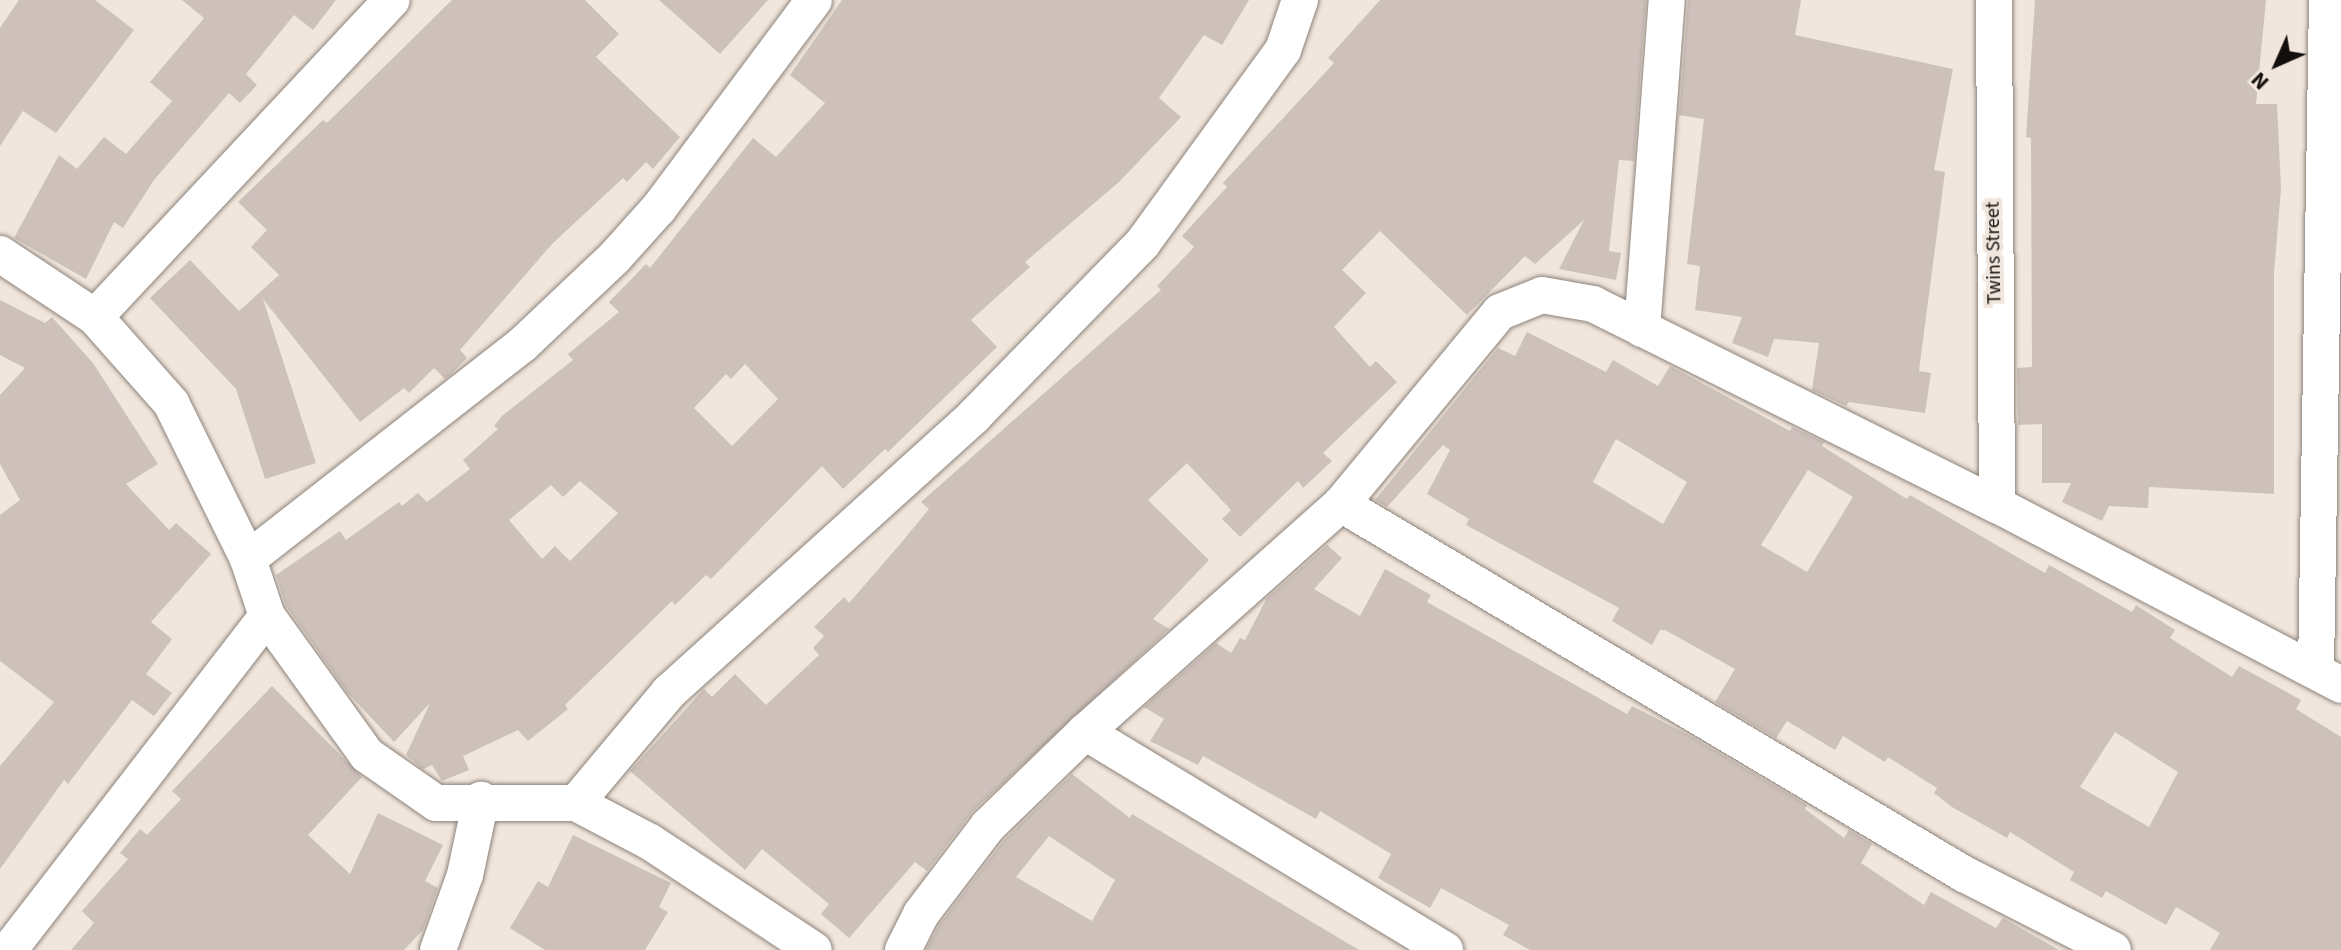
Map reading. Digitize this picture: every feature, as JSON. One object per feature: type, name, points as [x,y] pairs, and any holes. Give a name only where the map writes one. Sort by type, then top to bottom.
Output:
[{"type":"street","points":[[95,317],[392,0]]},
{"type":"street","points":[[248,559],[522,345],[615,257],[659,208],[814,0]]},
{"type":"street","points":[[576,803],[669,692],[974,416],[1142,244],[1283,50],[1300,0]]},
{"type":"street","points":[[1642,329],[1667,0]]},
{"type":"street","name":"Twins Street","points":[[1994,0],[1997,505]]},
{"type":"street","points":[[903,950],[921,914],[988,826],[1085,732],[1341,504],[1500,312],[1542,295],[1564,296],[1593,304],[1997,505],[2328,678],[2327,0]]},
{"type":"street","points":[[0,254],[95,317],[171,403],[248,559],[267,616],[367,755],[436,803],[481,800],[576,803],[650,842],[814,950]]},
{"type":"street","points":[[1341,504],[1964,874],[2113,950]]},
{"type":"street","points":[[9,950],[267,616]]},
{"type":"street","points":[[1085,732],[1445,950]]},
{"type":"street","points":[[438,950],[465,875],[481,800]]},
{"type":"building","points":[[19,0],[95,0],[134,30],[56,133],[23,111],[0,146],[0,28]]},
{"type":"building","points":[[182,0],[336,0],[313,30],[294,15],[246,74],[257,85],[240,103],[229,93],[154,180],[123,228],[114,222],[86,279],[14,238],[59,155],[77,169],[104,137],[126,154],[172,101],[150,82],[204,18]]},
{"type":"building","points":[[452,0],[585,0],[619,34],[596,57],[680,137],[653,169],[646,162],[627,182],[623,178],[552,244],[460,350],[467,358],[451,374],[445,379],[434,368],[409,393],[404,388],[360,422],[263,299],[316,463],[265,479],[236,389],[150,298],[190,260],[239,311],[279,275],[251,247],[267,230],[238,202],[323,120],[327,123]]},
{"type":"building","points":[[659,0],[768,0],[720,54]]},
{"type":"building","points":[[842,0],[1249,0],[1222,45],[1204,35],[1159,98],[1181,117],[1119,182],[1025,262],[1030,267],[971,320],[997,347],[888,452],[885,449],[843,489],[822,466],[711,579],[706,575],[675,605],[672,601],[565,705],[568,709],[528,741],[518,730],[463,756],[469,770],[442,781],[432,765],[423,769],[406,755],[430,703],[394,742],[347,692],[286,606],[276,575],[340,531],[346,540],[399,502],[402,506],[418,493],[427,502],[470,469],[463,460],[498,429],[494,426],[502,416],[573,360],[568,354],[619,312],[609,302],[646,264],[650,268],[753,138],[776,157],[825,103],[790,75]],"holes":[[[745,364],[778,399],[732,446],[694,408],[726,374],[731,379]],[[580,481],[618,513],[570,561],[555,546],[542,559],[509,520],[551,485],[563,497]]]},
{"type":"building","points":[[1380,0],[1646,0],[1634,161],[1619,160],[1609,251],[1621,253],[1616,280],[1559,269],[1584,220],[1535,264],[1525,256],[1467,315],[1380,231],[1342,270],[1366,293],[1334,327],[1370,367],[1376,361],[1397,382],[1323,453],[1332,461],[1303,488],[1298,481],[1240,537],[1222,519],[1231,510],[1187,463],[1148,500],[1209,560],[1153,619],[1169,629],[973,811],[927,871],[915,862],[849,938],[821,914],[829,904],[762,849],[745,870],[630,771],[704,689],[712,697],[735,674],[766,705],[819,655],[813,648],[824,636],[814,627],[844,597],[849,603],[901,543],[929,509],[921,502],[1161,290],[1157,286],[1194,247],[1182,236],[1227,187],[1223,183],[1334,63],[1328,58]]},
{"type":"building","points":[[1688,0],[1801,0],[1795,35],[1953,69],[1934,170],[1945,172],[1919,371],[1931,373],[1925,413],[1849,402],[1846,406],[1812,390],[1819,343],[1774,339],[1768,357],[1732,343],[1742,317],[1695,310],[1700,266],[1687,264],[1704,119],[1679,115]]},
{"type":"building","points":[[2035,0],[2266,0],[2256,104],[2277,104],[2281,188],[2274,273],[2274,494],[2149,487],[2148,508],[2109,506],[2102,521],[2062,502],[2071,483],[2042,483],[2042,424],[2018,425],[2017,368],[2032,367],[2031,138],[2026,137]]},
{"type":"building","points":[[0,300],[45,323],[52,317],[93,363],[158,464],[126,484],[169,530],[176,523],[211,554],[151,622],[172,639],[146,674],[172,693],[154,716],[132,700],[68,784],[64,780],[0,869],[0,766],[54,702],[0,661],[0,515],[20,500],[0,464],[0,395],[25,368],[0,355]]},
{"type":"building","points":[[1527,332],[1606,372],[1613,360],[1658,386],[1670,366],[1790,431],[1792,427],[1824,442],[1822,446],[1907,499],[1910,495],[2045,573],[2049,565],[2132,612],[2136,605],[2175,630],[2170,638],[2232,677],[2239,666],[2301,700],[2296,709],[2341,737],[2341,950],[2210,950],[2220,933],[2176,907],[2166,925],[2106,891],[2102,898],[2070,880],[2074,872],[2010,832],[2007,838],[1952,807],[1934,793],[1937,788],[1888,757],[1885,762],[1843,736],[1835,750],[1787,721],[1776,738],[1715,702],[1735,669],[1665,630],[1660,630],[1652,645],[1612,621],[1619,608],[1466,525],[1469,519],[1427,494],[1450,450],[1443,445],[1387,507],[1375,500],[1498,348],[1515,356]],"holes":[[[1616,439],[1687,482],[1663,524],[1593,482]],[[1808,470],[1853,497],[1807,572],[1761,545]],[[2115,732],[2178,772],[2149,827],[2080,787]]]},
{"type":"building","points":[[1327,545],[1342,558],[1314,589],[1360,616],[1385,569],[1431,595],[1427,602],[1627,714],[1632,706],[1687,734],[1807,805],[1805,809],[1844,838],[1849,830],[1872,844],[1861,863],[1924,905],[1931,892],[1996,928],[2003,918],[2059,950],[1530,950],[1503,935],[1509,925],[1441,888],[1430,908],[1378,878],[1391,854],[1320,811],[1316,819],[1203,756],[1198,765],[1150,741],[1164,719],[1144,707],[1216,643],[1231,653],[1240,638],[1245,640],[1267,598]]},
{"type":"building","points":[[272,686],[362,777],[308,835],[350,874],[378,813],[443,845],[425,881],[438,888],[423,930],[404,950],[71,950],[94,923],[82,911],[128,859],[120,853],[140,829],[147,835],[181,799],[172,791]]},
{"type":"building","points":[[1072,774],[1130,818],[1132,814],[1359,950],[926,950],[939,925],[1004,840]],"holes":[[[1049,836],[1115,880],[1092,921],[1016,877]]]},
{"type":"building","points":[[573,835],[671,883],[659,907],[668,912],[645,950],[545,950],[510,928],[538,881],[548,887]]}]
